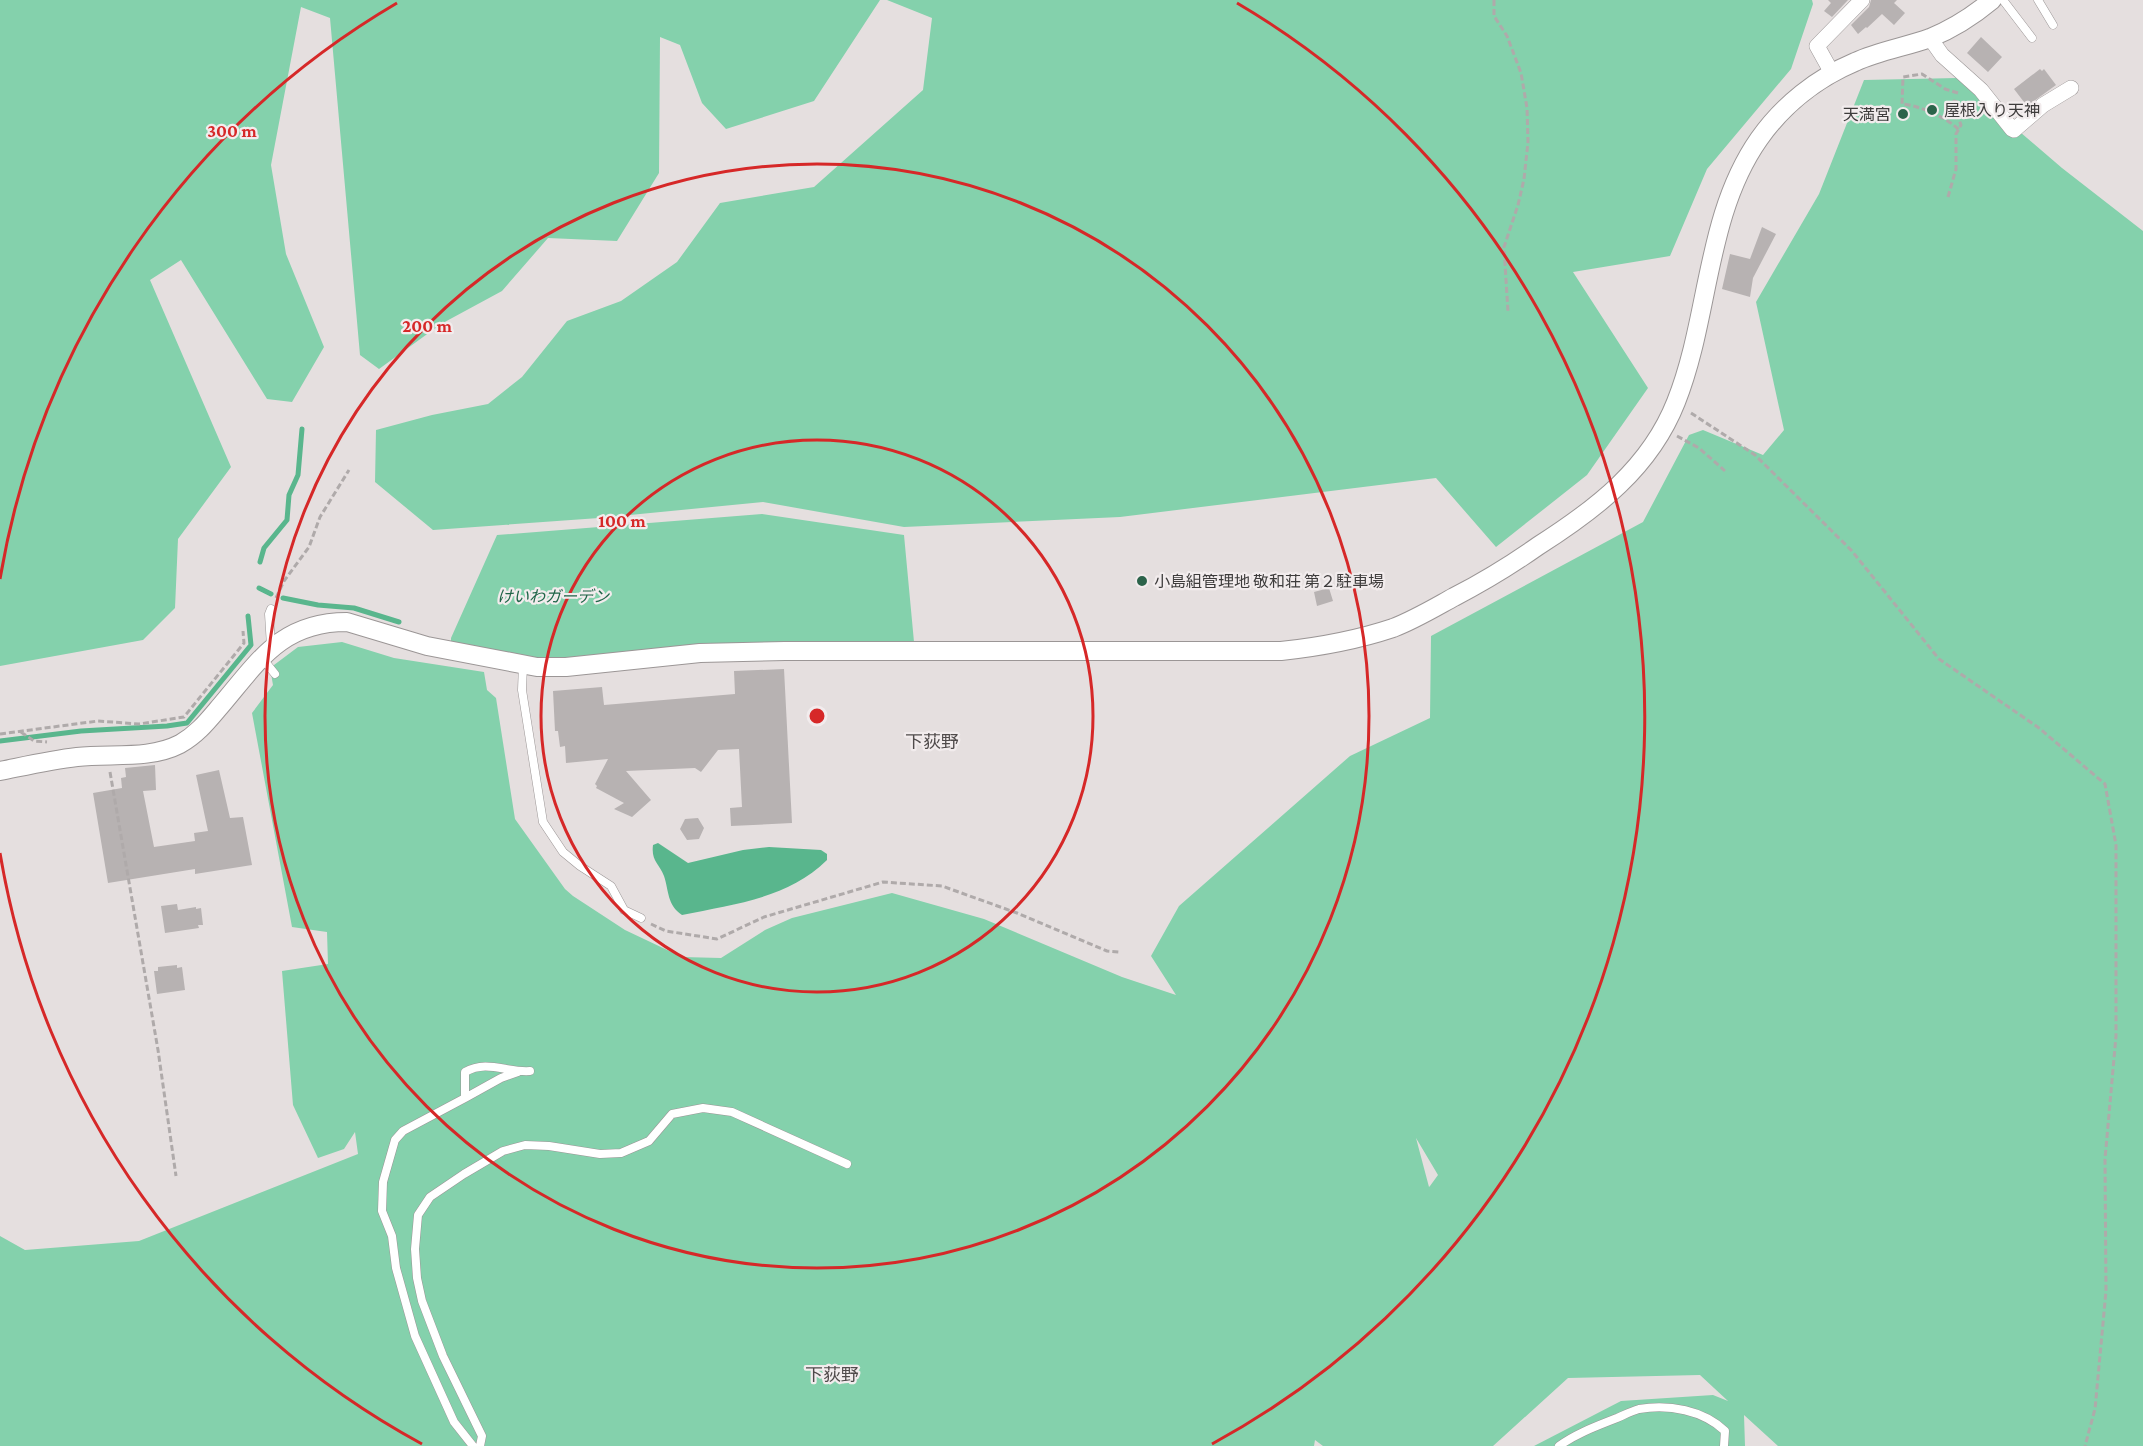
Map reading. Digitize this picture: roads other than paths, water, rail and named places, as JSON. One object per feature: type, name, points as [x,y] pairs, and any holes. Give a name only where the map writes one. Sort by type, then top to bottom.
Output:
[{"type":"street","points":[[1832,73],[1817,46],[1862,0]]},
{"type":"street","points":[[0,771],[77,757],[154,753],[178,745],[200,730],[282,639],[321,624],[347,622],[427,646],[537,668],[711,652],[1281,651],[1337,643],[1395,627],[1481,584],[1569,526],[1612,493],[1631,472],[1663,428],[1676,402],[1724,214],[1747,159],[1759,139],[1790,104],[1832,73],[1866,58],[1930,38],[1977,12],[1992,0]]},
{"type":"street","points":[[1930,38],[1942,55],[1985,95],[2008,125],[2014,129],[2043,105],[2071,88]]},
{"type":"lane","points":[[2003,0],[2032,38]]},
{"type":"lane","points":[[2038,0],[2053,25]]},
{"type":"lane","points":[[271,609],[267,653],[275,674]]},
{"type":"lane","points":[[523,665],[522,690],[543,822],[563,852],[611,886],[624,910],[641,918]]},
{"type":"lane","points":[[465,1098],[465,1072],[472,1068],[494,1066],[520,1072]]},
{"type":"lane","points":[[473,1446],[454,1422],[416,1336],[396,1268],[392,1236],[382,1211],[383,1182],[395,1140],[402,1131],[501,1078],[530,1071]]},
{"type":"lane","points":[[480,1446],[482,1436],[439,1347],[422,1301],[417,1278],[415,1249],[418,1215],[430,1197],[503,1151],[525,1145],[600,1154],[621,1153],[648,1141],[672,1114],[702,1108],[732,1112],[847,1164]]},
{"type":"lane","points":[[1559,1446],[1574,1436],[1638,1409],[1684,1410],[1701,1414],[1725,1431],[1724,1446]]},
{"type":"waterway","points":[[260,562],[264,548],[287,520],[289,495],[298,475],[302,429]]},
{"type":"waterway","points":[[259,588],[271,594]]},
{"type":"waterway","points":[[283,598],[318,605],[354,608],[399,622]]},
{"type":"waterway","points":[[0,741],[81,731],[187,723],[251,645],[248,616]]},
{"type":"place","name":"屋根入り天神","points":[[1932,110]]},
{"type":"place","name":"天満宮","points":[[1903,114]]},
{"type":"place","name":"小島組管理地 敬和荘 第２駐車場","points":[[1142,581]]},
{"type":"district","name":"下荻野","points":[[932,742]]},
{"type":"district","name":"下荻野","points":[[832,1375]]},
{"type":"park label","name":"けいわガーデン","points":[[553,596]]}]
